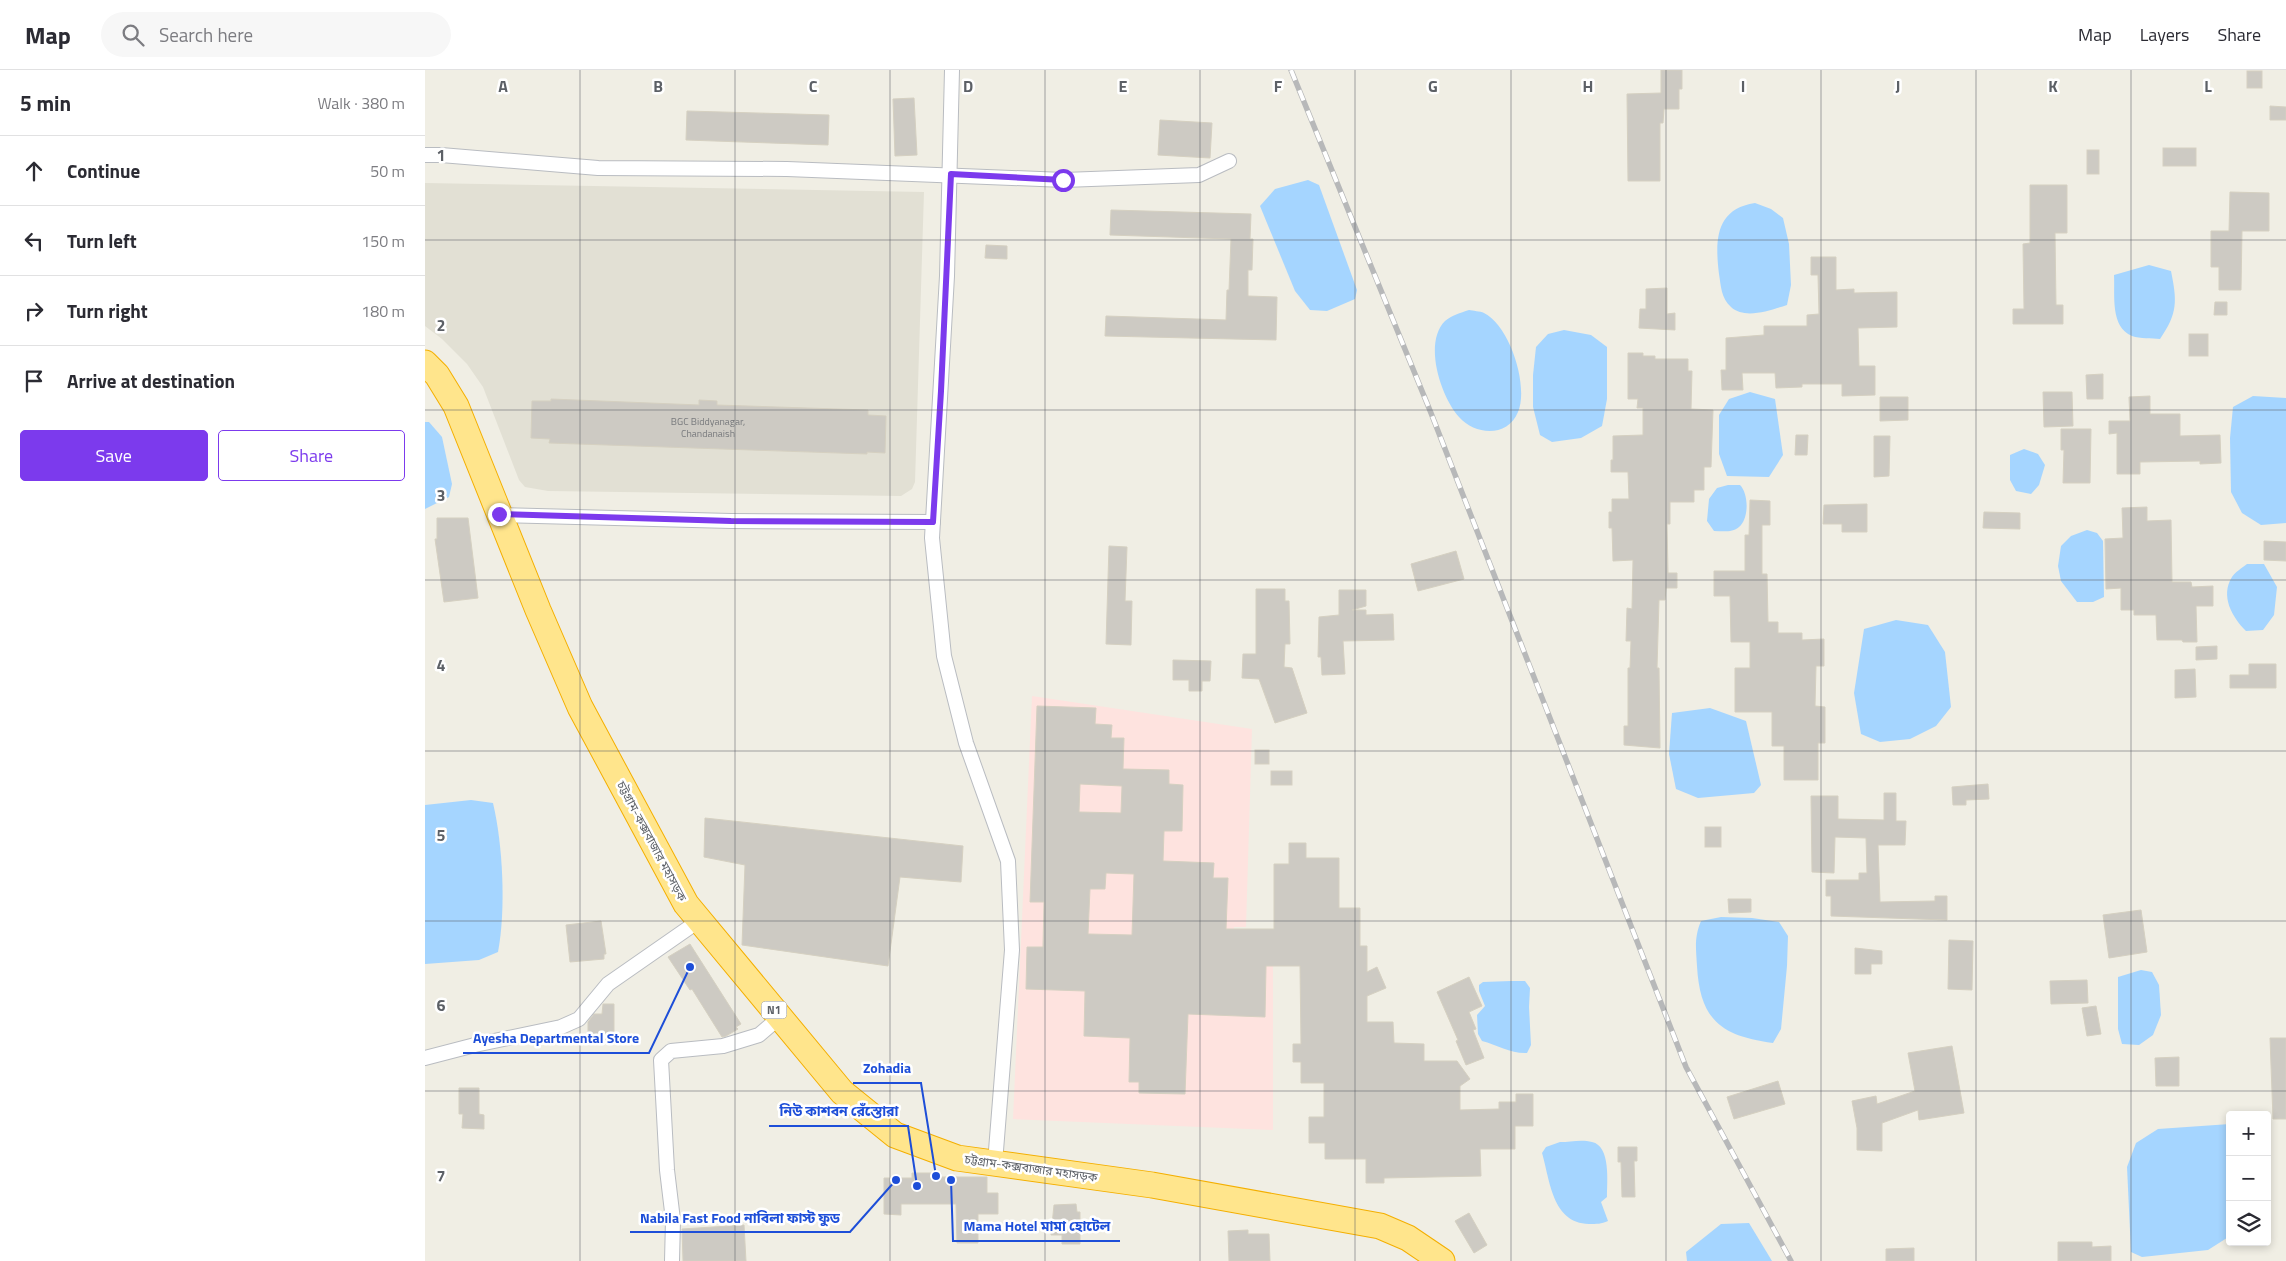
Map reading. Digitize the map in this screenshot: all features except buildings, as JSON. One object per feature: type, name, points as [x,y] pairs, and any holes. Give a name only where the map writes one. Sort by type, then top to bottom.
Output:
[{"type":"highway","name":"চট্টগ্রাম-কক্সবাজার মহাসড়ক","points":[[425,363],[437,375],[457,406],[499,514],[580,707],[687,904],[842,1092],[895,1134],[957,1158],[1153,1185],[1372,1224],[1408,1238],[1442,1261]]},
{"type":"street","points":[[952,70],[951,174],[932,538],[944,656],[966,742],[1008,861],[1012,950],[995,1163]]},
{"type":"street","points":[[425,156],[441,155],[597,168],[787,169],[951,174],[1063,180],[1199,175],[1229,161]]},
{"type":"street","points":[[499,514],[731,521],[933,522]]},
{"type":"street","points":[[425,1058],[475,1045],[561,1027],[579,1019],[608,984],[700,920]]},
{"type":"street","points":[[672,1261],[673,1220],[666,1161],[661,1060],[671,1051],[723,1046],[759,1035],[780,1017]]},
{"type":"shaded area","points":[[425,183],[924,192],[915,482],[912,489],[901,496],[548,491],[525,487],[519,480],[483,387],[467,364],[442,339],[425,326]]},
{"type":"shaded area","points":[[1032,696],[1252,729],[1246,927],[1234,927],[1234,947],[1273,947],[1273,1130],[1013,1119]]},
{"type":"water","points":[[1308,180],[1319,185],[1357,290],[1355,299],[1327,311],[1310,310],[1295,291],[1260,206],[1275,189]]},
{"type":"water","points":[[1755,203],[1771,209],[1783,218],[1789,244],[1791,285],[1787,305],[1758,313],[1743,313],[1731,307],[1723,296],[1718,262],[1718,239],[1725,219],[1732,212],[1742,206]]},
{"type":"water","points":[[2149,265],[2171,271],[2173,281],[2175,307],[2170,322],[2160,339],[2135,337],[2125,332],[2120,325],[2115,310],[2114,275]]},
{"type":"water","points":[[1469,310],[1484,313],[1502,330],[1515,358],[1519,373],[1521,401],[1518,412],[1507,426],[1499,430],[1491,431],[1474,428],[1459,417],[1446,397],[1437,370],[1435,342],[1439,331],[1445,321],[1456,314]]},
{"type":"water","points":[[1564,330],[1591,335],[1607,347],[1607,399],[1602,426],[1581,438],[1552,442],[1540,435],[1533,407],[1533,375],[1536,347],[1548,334]]},
{"type":"water","points":[[1750,392],[1775,399],[1783,455],[1769,477],[1727,476],[1719,454],[1719,415],[1729,399]]},
{"type":"water","points":[[2253,396],[2286,398],[2286,523],[2261,525],[2242,513],[2231,492],[2230,438],[2233,407]]},
{"type":"water","points":[[425,422],[429,422],[442,437],[452,484],[449,497],[425,509]]},
{"type":"water","points":[[2024,449],[2038,454],[2045,465],[2039,485],[2031,494],[2016,491],[2010,480],[2010,455]]},
{"type":"water","points":[[1728,485],[1740,485],[1743,489],[1747,506],[1745,518],[1739,527],[1733,530],[1714,531],[1707,521],[1709,499],[1717,488]]},
{"type":"water","points":[[2087,530],[2097,533],[2103,541],[2104,597],[2093,602],[2077,602],[2061,581],[2058,566],[2061,546],[2071,536]]},
{"type":"water","points":[[2247,564],[2264,564],[2277,587],[2274,615],[2263,630],[2246,631],[2232,613],[2227,599],[2227,591],[2232,577]]},
{"type":"water","points":[[1896,620],[1928,625],[1945,652],[1951,707],[1936,726],[1910,739],[1880,742],[1861,734],[1854,693],[1864,629]]},
{"type":"water","points":[[1710,708],[1746,721],[1761,785],[1754,793],[1698,798],[1676,789],[1669,754],[1672,713]]},
{"type":"water","points":[[471,800],[493,803],[499,838],[503,897],[498,952],[479,960],[425,964],[425,805]]},
{"type":"water","points":[[1721,917],[1752,918],[1779,922],[1788,936],[1781,1029],[1773,1043],[1740,1036],[1727,1030],[1709,1012],[1703,1000],[1697,966],[1697,933],[1701,921]]},
{"type":"water","points":[[2141,970],[2152,972],[2159,985],[2161,1015],[2153,1035],[2139,1045],[2122,1044],[2118,1029],[2118,977]]},
{"type":"water","points":[[1525,981],[1530,988],[1531,1045],[1527,1053],[1510,1051],[1482,1041],[1478,1034],[1477,1015],[1485,1006],[1479,991],[1479,985],[1483,982]]},
{"type":"water","points":[[2226,1124],[2226,1239],[2208,1250],[2142,1257],[2131,1252],[2127,1167],[2136,1143],[2158,1129]]},
{"type":"water","points":[[1588,1141],[1598,1145],[1602,1150],[1607,1165],[1607,1197],[1601,1202],[1608,1221],[1594,1224],[1577,1222],[1567,1216],[1560,1208],[1551,1187],[1542,1153],[1546,1147],[1560,1142]]},
{"type":"water","points":[[1749,1223],[1772,1261],[1687,1261],[1686,1252],[1721,1224]]},
{"type":"railway","points":[[1291,70],[1431,413],[1686,1067],[1791,1261]]},
{"type":"place","name":"Ayesha Departmental Store","points":[[690,967]]},
{"type":"place","name":"Zohadia","points":[[936,1176]]},
{"type":"place","name":"Nabila Fast Food নাবিলা ফাস্ট ফুড","points":[[896,1180]]},
{"type":"place","name":"Mama Hotel মামা হোটেল","points":[[951,1180]]},
{"type":"place","name":"নিউ কাশবন রেঁস্তোরা","points":[[917,1186]]},
{"type":"route","points":[[499,514],[731,521],[933,522],[951,174],[1063,180]]}]
